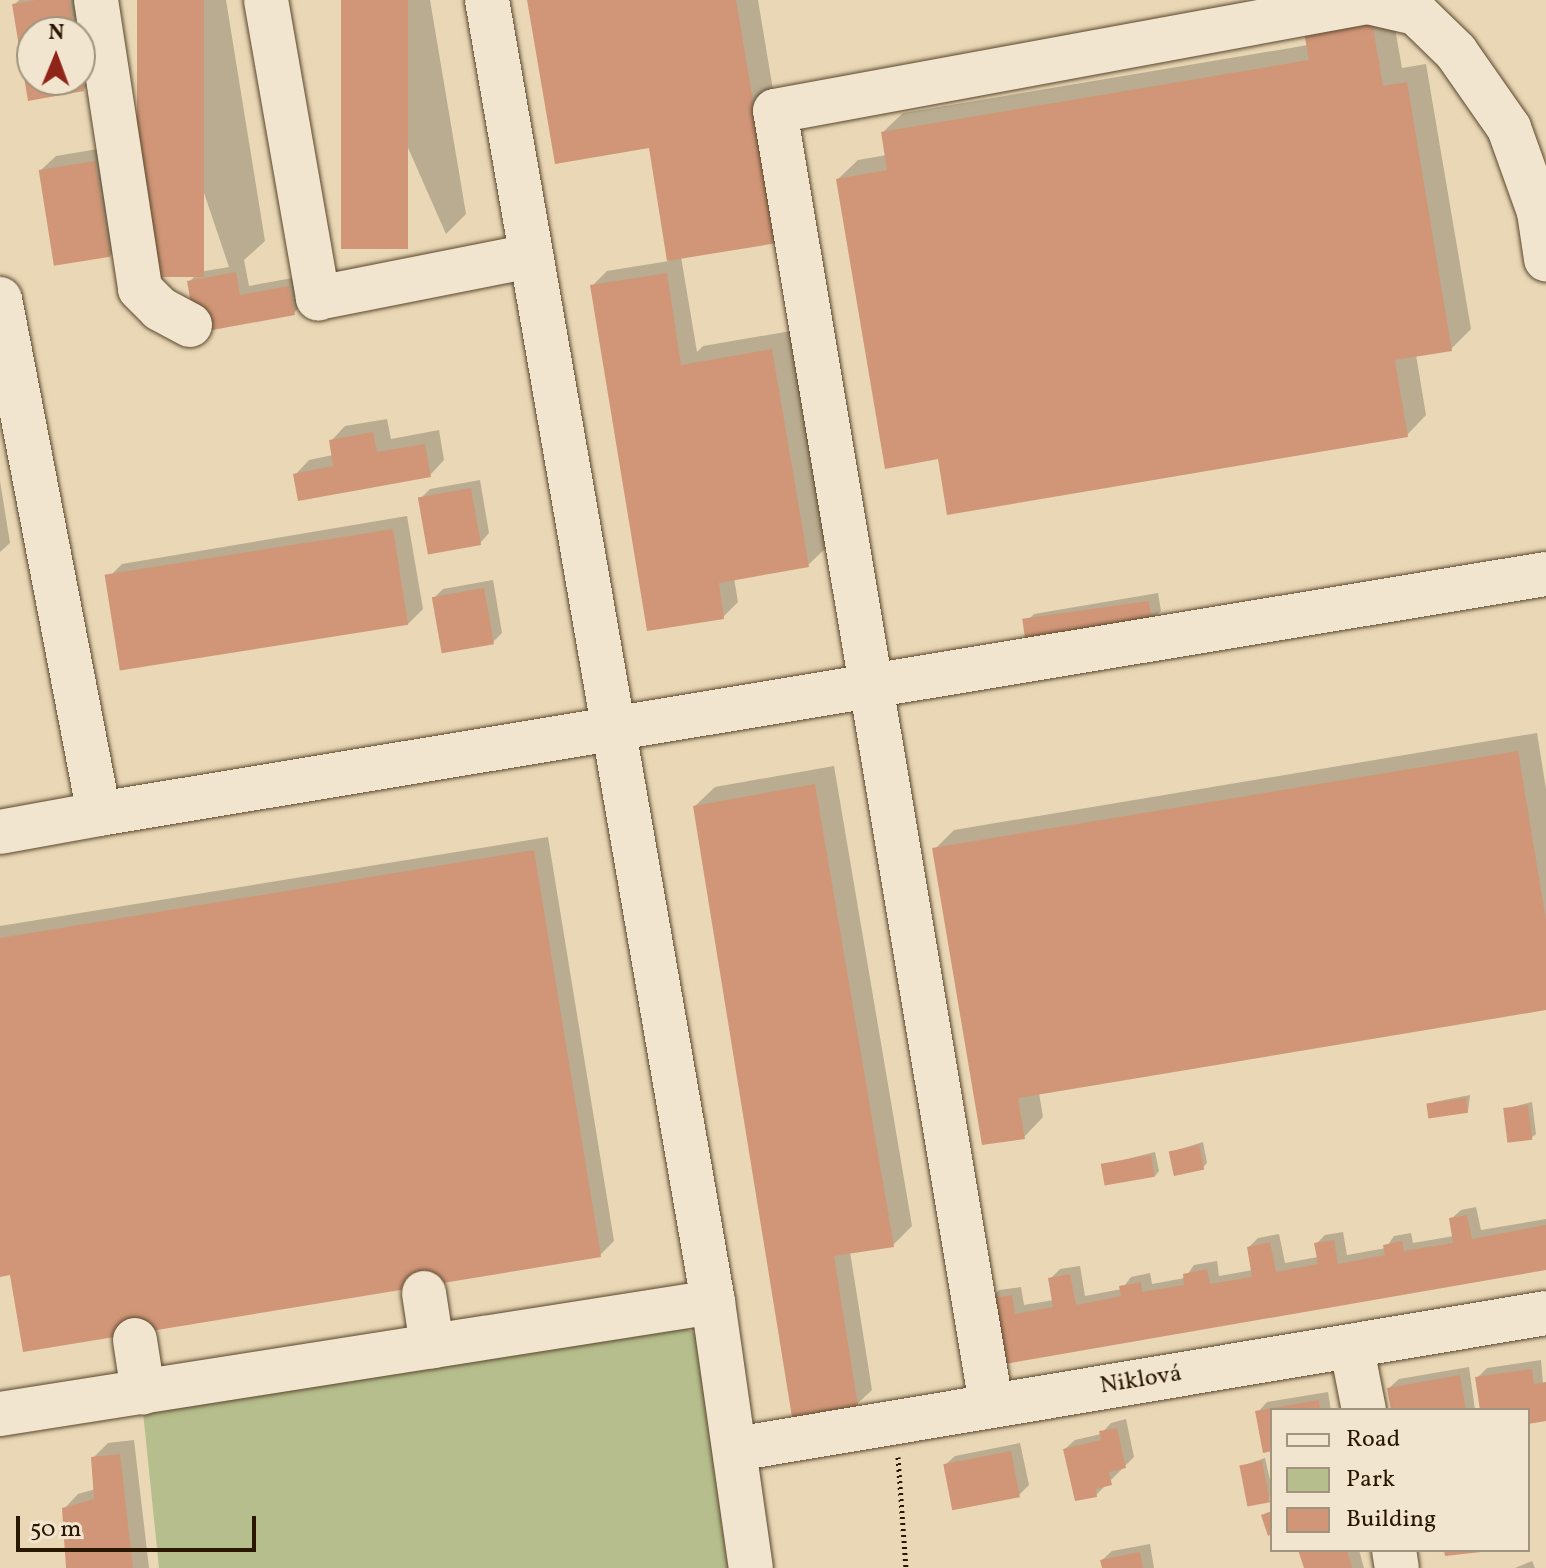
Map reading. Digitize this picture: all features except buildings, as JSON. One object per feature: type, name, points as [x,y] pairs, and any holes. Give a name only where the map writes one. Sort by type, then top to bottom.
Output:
[{"type":"street","points":[[96,0],[140,289],[160,309],[190,325]]},
{"type":"street","points":[[266,0],[318,298],[531,256]]},
{"type":"street","points":[[487,0],[713,1302],[751,1568]]},
{"type":"street","points":[[991,1404],[873,683],[775,111],[1337,3],[1368,2],[1416,13],[1456,52],[1509,128],[1539,212],[1546,259]]},
{"type":"street","points":[[0,299],[99,814]]},
{"type":"street","points":[[0,832],[873,683],[1546,574]]},
{"type":"street","points":[[424,1293],[432,1346]]},
{"type":"street","points":[[0,1414],[713,1302]]},
{"type":"street","name":"Niklová","points":[[736,1449],[894,1418],[1352,1349],[1546,1313]]},
{"type":"street","points":[[135,1340],[143,1392]]},
{"type":"street","points":[[1352,1349],[1364,1408]]},
{"type":"path","points":[[894,1418],[906,1568]]},
{"type":"green space","points":[[671,1320],[696,1334],[728,1568],[159,1568],[142,1402]]}]
